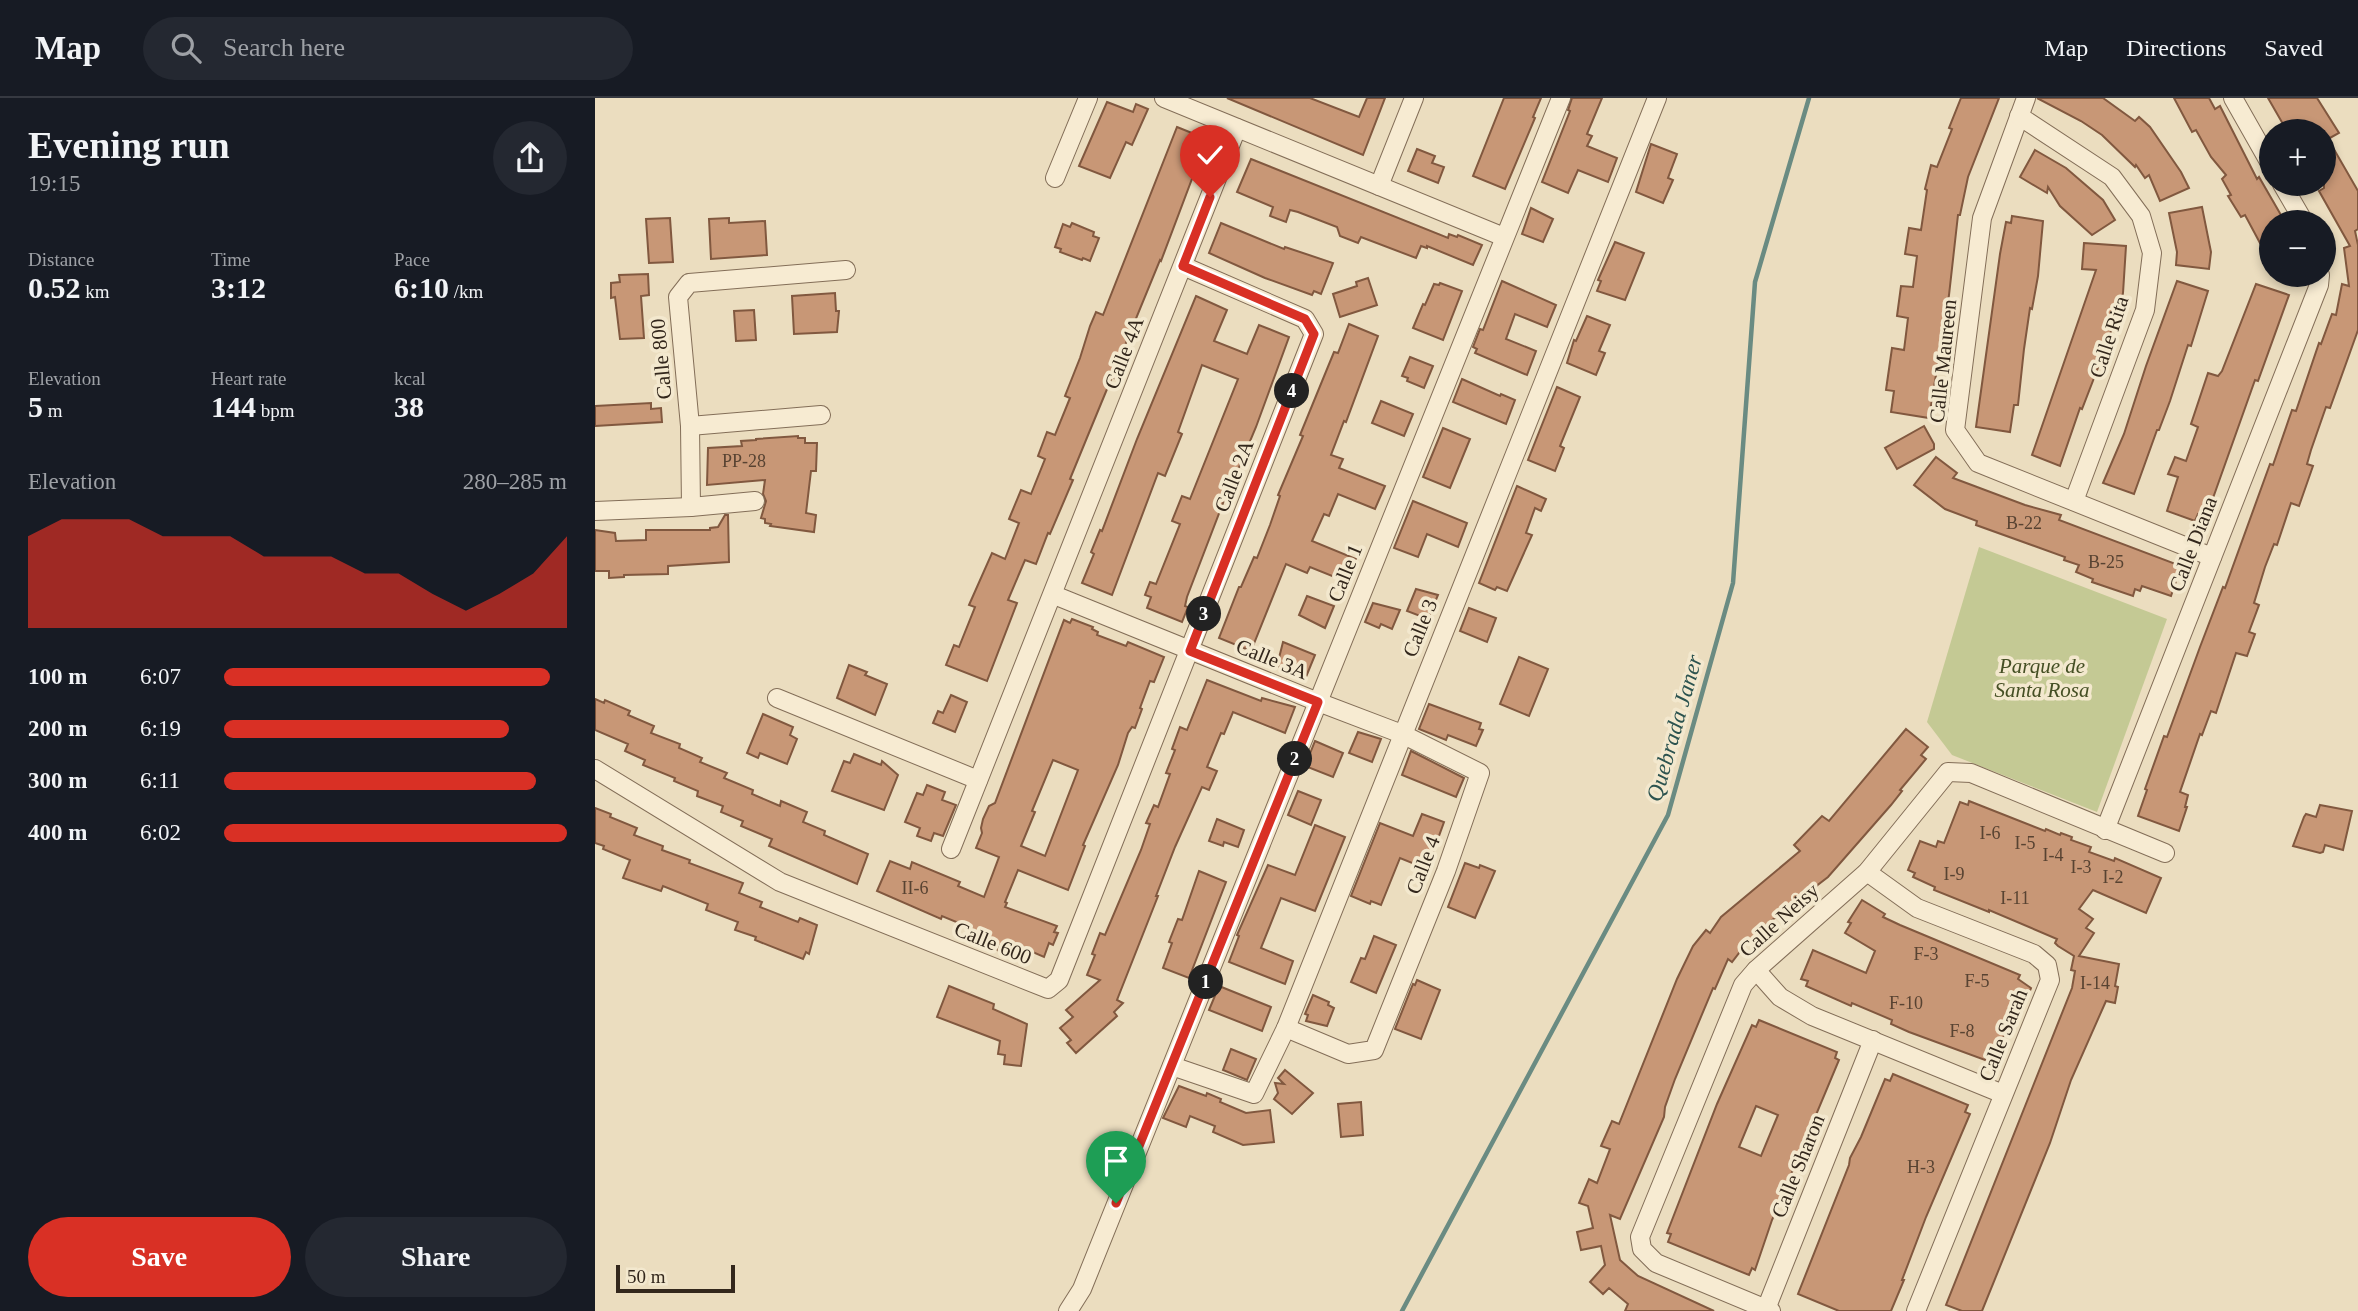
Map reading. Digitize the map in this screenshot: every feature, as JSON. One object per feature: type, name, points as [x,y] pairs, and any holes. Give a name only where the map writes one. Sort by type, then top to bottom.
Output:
[{"type":"street","points":[[1055,178],[1088,98]]},
{"type":"street","points":[[1164,98],[1504,237]]},
{"type":"street","points":[[1378,186],[1414,98]]},
{"type":"street","name":"Calle 1","points":[[1068,1311],[1082,1289],[1561,98]]},
{"type":"street","name":"Calle 3","points":[[1172,1066],[1254,1094],[1286,1028],[1657,98]]},
{"type":"street","name":"Calle Maureen","points":[[2026,98],[1982,218],[1955,429],[1978,463],[2212,557]]},
{"type":"street","points":[[2234,98],[2259,143]]},
{"type":"street","name":"Calle Rita","points":[[2019,116],[2112,177],[2141,216],[2152,253],[2145,310],[2074,501]]},
{"type":"street","name":"Calle 4A","points":[[951,849],[1237,128]]},
{"type":"street","name":"Calle 2A","points":[[1183,266],[1305,319],[1314,334],[1190,651]]},
{"type":"street","name":"Calle 800","points":[[691,507],[690,426],[678,297],[689,283],[846,270]]},
{"type":"street","name":"Calle Diana","points":[[2105,830],[2318,287]]},
{"type":"street","points":[[690,426],[821,415]]},
{"type":"street","points":[[595,511],[691,507],[755,500]]},
{"type":"street","name":"Calle 3A","points":[[1053,595],[1318,702]]},
{"type":"street","name":"Calle 600","points":[[595,769],[780,882],[1048,989],[1059,980],[1190,651]]},
{"type":"street","points":[[777,698],[978,780]]},
{"type":"street","name":"Calle 4","points":[[1286,1028],[1348,1054],[1374,1049],[1446,871],[1480,773],[1402,734],[1318,702]]},
{"type":"street","name":"Calle Neisy","points":[[1768,1310],[1656,1263],[1642,1249],[1640,1237],[1743,985],[1756,970],[1867,872],[1948,772],[1971,773],[2165,853]]},
{"type":"street","name":"Calle Sarah","points":[[1867,872],[1917,908],[2034,954],[2047,965],[2050,980],[1916,1311]]},
{"type":"street","points":[[1756,970],[1780,997],[1812,1016],[2003,1094]]},
{"type":"street","name":"Calle Sharon","points":[[1768,1310],[1873,1040]]},
{"type":"green space","name":"Parque de Santa Rosa","points":[[1979,547],[2167,619],[2097,812],[1952,755],[1927,722]]},
{"type":"building","points":[[1227,98],[1310,98],[1359,117],[1367,98],[1385,98],[1363,155]]},
{"type":"building","points":[[1504,98],[1541,98],[1505,189],[1473,176]]},
{"type":"building","points":[[1572,98],[1602,98],[1587,134],[1592,136],[1587,146],[1617,158],[1608,182],[1578,170],[1568,193],[1542,182],[1570,111],[1568,110]]},
{"type":"building","points":[[1961,98],[1999,98],[1968,177],[1958,215],[1949,295],[1929,418],[1891,412],[1894,391],[1886,390],[1892,348],[1904,350],[1908,318],[1897,316],[1901,286],[1913,287],[1917,256],[1905,254],[1909,228],[1921,230],[1925,189],[1931,165],[1937,167]]},
{"type":"building","points":[[2037,98],[2103,98],[2135,121],[2139,117],[2150,127],[2189,188],[2160,201],[2149,175],[2145,178],[2136,165],[2135,167],[2102,135]]},
{"type":"building","points":[[2174,98],[2209,98],[2215,109],[2220,106],[2257,179],[2259,177],[2259,196],[2270,196],[2278,210],[2259,210],[2259,241],[2245,215],[2241,217],[2228,196],[2231,195],[2222,179],[2226,175],[2211,157],[2196,130],[2192,132]]},
{"type":"building","points":[[2268,98],[2317,98],[2330,119],[2280,119]]},
{"type":"building","points":[[1107,102],[1133,112],[1136,104],[1148,109],[1132,145],[1126,142],[1110,178],[1079,166]]},
{"type":"building","points":[[1177,127],[1207,139],[1161,261],[1070,479],[1073,480],[1050,534],[1048,533],[1036,564],[1025,560],[1008,600],[1017,603],[987,681],[946,665],[954,645],[959,647],[975,607],[969,605],[992,553],[1005,559],[1019,523],[1009,519],[1021,490],[1031,494],[1045,459],[1038,456],[1047,432],[1055,435],[1070,398],[1065,396],[1090,326],[1096,312],[1103,315]]},
{"type":"building","points":[[1651,144],[1677,154],[1668,178],[1673,180],[1663,203],[1636,192]]},
{"type":"building","points":[[1417,149],[1435,156],[1432,163],[1444,167],[1438,183],[1408,171]]},
{"type":"building","points":[[2035,150],[2066,168],[2103,200],[2115,220],[2092,235],[2060,206],[2048,187],[2047,193],[2020,177]]},
{"type":"building","points":[[2336,153],[2358,191],[2358,229],[2355,231],[2358,245],[2358,330],[2330,408],[2326,407],[2311,450],[2307,464],[2313,466],[2299,506],[2291,503],[2277,545],[2274,544],[2265,567],[2254,603],[2259,605],[2249,632],[2255,634],[2247,656],[2236,653],[2216,713],[2211,711],[2202,735],[2200,734],[2180,792],[2188,795],[2179,831],[2138,816],[2164,736],[2167,737],[2270,464],[2273,465],[2292,410],[2296,411],[2319,343],[2321,344],[2332,314],[2336,315],[2342,284],[2349,286],[2344,248],[2350,246],[2336,221],[2336,210],[2330,210],[2322,196],[2336,196]]},
{"type":"building","points":[[1251,159],[1448,238],[1449,234],[1458,235],[1482,245],[1473,265],[1427,246],[1421,246],[1416,258],[1361,237],[1358,243],[1340,236],[1337,227],[1290,210],[1286,222],[1270,216],[1273,207],[1237,192]]},
{"type":"building","points":[[2202,207],[2211,252],[2209,269],[2176,265],[2177,252],[2169,213]]},
{"type":"building","points":[[1531,208],[1553,219],[1543,242],[1522,234]]},
{"type":"building","points":[[2012,216],[2043,221],[2038,276],[2032,309],[2030,308],[2018,405],[2014,405],[2010,432],[1976,427],[2000,254],[2006,222],[2011,223]]},
{"type":"building","points":[[670,218],[673,262],[649,263],[646,219]]},
{"type":"building","points":[[729,218],[729,223],[765,221],[767,255],[711,259],[709,219]]},
{"type":"building","points":[[1072,223],[1094,232],[1093,236],[1099,238],[1090,261],[1060,252],[1061,249],[1055,247],[1063,224],[1070,227]]},
{"type":"building","points":[[1221,223],[1284,249],[1285,247],[1333,263],[1321,294],[1314,291],[1312,295],[1265,278],[1209,253]]},
{"type":"building","points":[[1615,242],[1644,253],[1625,300],[1597,291],[1601,281],[1598,280]]},
{"type":"building","points":[[2084,243],[2126,246],[2123,293],[2106,347],[2082,409],[2080,408],[2060,466],[2032,455],[2096,270],[2082,269]]},
{"type":"building","points":[[648,274],[649,295],[641,296],[644,338],[620,339],[615,297],[611,298],[611,283],[620,282],[619,275]]},
{"type":"building","points":[[1368,278],[1377,305],[1340,317],[1333,294],[1357,286],[1356,282]]},
{"type":"building","points":[[1502,281],[1556,305],[1547,327],[1515,314],[1506,339],[1536,351],[1527,375],[1475,353],[1477,349],[1473,347],[1480,329],[1483,330]]},
{"type":"building","points":[[2177,281],[2208,291],[2191,346],[2188,345],[2170,401],[2134,494],[2103,483],[2124,434]]},
{"type":"building","points":[[1440,283],[1462,291],[1443,340],[1413,328],[1434,284]]},
{"type":"building","points":[[2256,284],[2289,295],[2213,498],[2210,497],[2203,516],[2198,514],[2195,521],[2167,511],[2178,477],[2168,474],[2175,457],[2186,461],[2198,427],[2191,424],[2208,373],[2218,376]]},
{"type":"building","points":[[835,293],[836,311],[839,311],[837,332],[794,334],[792,296]]},
{"type":"building","points":[[1196,296],[1227,310],[1214,341],[1247,354],[1259,325],[1289,337],[1256,427],[1233,477],[1187,597],[1185,606],[1188,607],[1182,622],[1147,608],[1151,597],[1145,595],[1150,582],[1156,584],[1180,524],[1172,521],[1182,496],[1190,499],[1238,379],[1202,365],[1178,432],[1182,434],[1165,476],[1158,473],[1112,595],[1082,583],[1094,554],[1091,552],[1100,530],[1102,531]]},
{"type":"building","points":[[754,310],[756,340],[736,341],[734,311]]},
{"type":"building","points":[[1587,316],[1610,325],[1599,351],[1605,353],[1596,375],[1567,363],[1574,340],[1576,341]]},
{"type":"building","points":[[1349,324],[1378,336],[1331,455],[1343,459],[1339,468],[1385,486],[1375,509],[1338,494],[1329,516],[1324,514],[1312,541],[1356,559],[1347,582],[1310,567],[1307,573],[1286,564],[1251,651],[1219,638],[1239,587],[1254,557],[1257,558],[1280,496],[1278,495],[1303,436],[1300,435],[1334,352],[1338,353]]},
{"type":"building","points":[[1410,357],[1433,366],[1424,388],[1402,376]]},
{"type":"building","points":[[1462,379],[1515,400],[1506,424],[1453,402]]},
{"type":"building","points":[[1557,387],[1580,397],[1560,446],[1564,448],[1555,471],[1528,460]]},
{"type":"building","points":[[1381,401],[1413,414],[1404,436],[1372,423]]},
{"type":"building","points":[[651,403],[651,409],[661,408],[662,422],[595,426],[595,406]]},
{"type":"building","points":[[1924,426],[1934,449],[1897,469],[1885,448]]},
{"type":"building","points":[[1443,428],[1470,439],[1450,488],[1423,477]]},
{"type":"building","points":[[798,436],[805,438],[805,443],[817,443],[816,471],[811,471],[806,513],[816,515],[814,532],[765,523],[765,519],[761,518],[766,501],[763,494],[765,480],[707,485],[708,448],[742,446],[741,441],[756,439]]},
{"type":"building","points":[[1936,457],[1957,473],[1953,478],[2025,505],[2061,515],[2059,520],[2181,566],[2171,596],[2142,586],[2140,591],[2135,589],[2133,596],[2092,582],[2093,579],[2076,572],[2079,565],[2064,560],[2065,557],[1976,525],[1977,521],[1945,509],[1914,485]]},
{"type":"building","points":[[1517,486],[1546,499],[1541,511],[1535,508],[1526,533],[1532,535],[1507,591],[1497,587],[1495,590],[1479,583]]},
{"type":"building","points":[[1413,501],[1467,523],[1458,547],[1427,534],[1418,557],[1394,548]]},
{"type":"building","points":[[725,515],[728,515],[729,562],[668,566],[668,574],[624,577],[609,578],[609,571],[595,571],[595,530],[615,533],[616,541],[646,540],[646,530],[710,530],[718,527]]},
{"type":"building","points":[[1416,589],[1438,595],[1428,619],[1407,611]]},
{"type":"building","points":[[1307,596],[1334,606],[1325,628],[1299,615]]},
{"type":"building","points":[[1373,603],[1400,610],[1392,629],[1381,624],[1379,628],[1365,622]]},
{"type":"building","points":[[1469,608],[1496,618],[1487,642],[1460,631]]},
{"type":"building","points":[[1072,619],[1093,627],[1092,629],[1098,632],[1097,635],[1126,646],[1128,642],[1164,657],[1154,682],[1150,681],[1135,728],[1132,727],[1128,733],[1068,890],[1018,870],[1005,907],[1057,926],[1054,932],[1058,933],[1053,945],[1049,943],[1044,957],[1019,946],[1014,957],[997,950],[999,945],[969,933],[971,928],[942,916],[941,919],[877,891],[890,861],[910,869],[912,862],[960,882],[958,886],[984,897],[999,857],[976,848],[982,833],[983,819],[989,806],[995,803],[1064,620],[1070,623]],"holes":[[[1053,760],[1078,770],[1045,856],[1021,846]]]},
{"type":"building","points":[[1283,642],[1315,655],[1306,677],[1277,666]]},
{"type":"building","points":[[1519,657],[1548,669],[1529,716],[1500,704]]},
{"type":"building","points":[[849,665],[887,684],[875,715],[837,698]]},
{"type":"building","points":[[1207,680],[1261,701],[1262,698],[1295,707],[1285,733],[1233,712],[1207,767],[1217,771],[1209,790],[1202,787],[1156,896],[1117,1000],[1123,1003],[1114,1012],[1117,1016],[1076,1053],[1067,1043],[1071,1040],[1060,1028],[1073,1017],[1066,1010],[1100,980],[1087,975],[1095,955],[1092,954],[1100,933],[1105,935],[1141,850],[1150,824],[1146,823],[1154,805],[1158,807],[1170,774],[1166,773],[1180,727],[1187,730]]},
{"type":"building","points":[[951,695],[967,702],[955,732],[933,723],[938,711],[943,713]]},
{"type":"building","points":[[595,699],[604,703],[605,700],[630,711],[628,715],[654,726],[651,733],[680,744],[679,748],[702,758],[700,762],[727,773],[724,778],[753,790],[752,794],[780,806],[781,801],[807,812],[803,822],[825,831],[824,835],[868,854],[857,884],[769,846],[772,839],[741,826],[743,821],[721,812],[723,806],[697,796],[698,791],[674,781],[675,778],[643,765],[645,760],[625,751],[628,744],[595,730]]},
{"type":"building","points":[[1429,704],[1481,723],[1479,729],[1483,730],[1476,746],[1448,735],[1446,740],[1419,729]]},
{"type":"building","points":[[763,714],[793,727],[790,735],[797,739],[787,764],[760,753],[758,758],[747,753]]},
{"type":"building","points":[[1906,729],[1928,747],[1921,755],[1926,759],[1891,805],[1828,877],[1763,927],[1765,929],[1746,944],[1732,962],[1728,959],[1675,1079],[1664,1117],[1620,1219],[1610,1215],[1620,1260],[1638,1276],[1714,1311],[1625,1311],[1628,1304],[1609,1288],[1603,1294],[1590,1282],[1605,1265],[1601,1246],[1581,1250],[1577,1232],[1593,1228],[1588,1206],[1579,1203],[1589,1179],[1597,1183],[1610,1149],[1601,1146],[1612,1121],[1619,1124],[1677,979],[1693,946],[1706,930],[1710,933],[1721,917],[1800,851],[1794,845],[1822,816],[1829,821]]},
{"type":"building","points":[[1358,732],[1381,739],[1372,762],[1349,753]]},
{"type":"building","points":[[1315,741],[1343,753],[1333,777],[1305,766]]},
{"type":"building","points":[[1411,751],[1464,778],[1456,797],[1402,775]]},
{"type":"building","points":[[854,754],[881,765],[882,761],[898,775],[884,810],[832,791],[844,761],[850,763]]},
{"type":"building","points":[[927,785],[945,792],[942,800],[956,805],[943,836],[934,833],[931,841],[917,836],[920,828],[905,822],[917,793],[923,795]]},
{"type":"building","points":[[1298,791],[1321,800],[1311,825],[1288,815]]},
{"type":"building","points":[[1969,801],[2045,831],[2046,829],[2072,837],[2071,840],[2091,847],[2089,852],[2114,861],[2115,858],[2161,878],[2146,913],[2093,890],[2079,909],[2093,919],[2086,928],[2094,933],[2079,956],[2119,964],[2115,1003],[2106,1001],[2071,1080],[2050,1143],[1982,1311],[1962,1311],[1946,1305],[2072,988],[2075,971],[2071,970],[2074,956],[2055,943],[2057,939],[1934,890],[1935,887],[1913,877],[1915,873],[1908,870],[1920,841],[1936,847],[1938,841],[1944,843],[1960,802],[1968,805]]},
{"type":"building","points":[[2320,805],[2352,811],[2343,850],[2325,845],[2320,853],[2293,846],[2304,817],[2306,814],[2316,817]]},
{"type":"building","points":[[595,808],[637,828],[634,835],[663,846],[662,850],[743,883],[739,893],[762,902],[760,907],[798,922],[800,918],[817,925],[809,954],[806,952],[803,959],[755,940],[756,937],[735,930],[738,922],[706,910],[708,904],[663,886],[661,891],[623,878],[630,860],[595,843]]},
{"type":"building","points":[[1422,814],[1444,822],[1427,869],[1400,858],[1381,905],[1371,901],[1370,904],[1351,896],[1380,823],[1413,836]]},
{"type":"building","points":[[1217,819],[1244,830],[1238,847],[1209,841]]},
{"type":"building","points":[[1315,825],[1345,837],[1315,911],[1281,898],[1261,948],[1293,961],[1285,984],[1229,962],[1239,936],[1237,935],[1268,865],[1295,875]]},
{"type":"building","points":[[1465,863],[1495,871],[1475,918],[1448,907]]},
{"type":"building","points":[[1199,871],[1226,882],[1189,978],[1163,968],[1172,943],[1169,942],[1178,919],[1182,920]]},
{"type":"building","points":[[1862,900],[1885,914],[1883,917],[2020,975],[2018,979],[2031,988],[2026,1001],[2019,998],[1994,1060],[1986,1057],[1985,1060],[1909,1032],[1891,1024],[1892,1020],[1806,986],[1808,981],[1801,979],[1813,950],[1866,973],[1875,951],[1845,933],[1851,923],[1848,922]]},
{"type":"building","points":[[1374,936],[1396,945],[1376,993],[1351,982],[1361,958],[1365,959]]},
{"type":"building","points":[[1417,980],[1440,990],[1421,1039],[1395,1029]]},
{"type":"building","points":[[949,986],[994,1004],[993,1009],[1027,1024],[1021,1066],[1004,1064],[1005,1055],[998,1054],[1000,1041],[937,1017]]},
{"type":"building","points":[[1219,986],[1271,1007],[1262,1031],[1209,1010]]},
{"type":"building","points":[[1313,995],[1329,1002],[1328,1005],[1334,1008],[1327,1026],[1306,1021],[1308,1015],[1305,1014]]},
{"type":"building","points":[[1759,1020],[1837,1052],[1835,1058],[1839,1060],[1772,1220],[1755,1270],[1752,1268],[1749,1275],[1668,1242],[1671,1234],[1667,1233],[1717,1104],[1752,1025],[1756,1027]],"holes":[[[1756,1106],[1778,1115],[1761,1156],[1739,1147]]]},
{"type":"building","points":[[1231,1049],[1256,1059],[1247,1080],[1223,1070]]},
{"type":"building","points":[[1285,1070],[1313,1093],[1292,1114],[1274,1099],[1278,1093],[1275,1083],[1284,1084],[1278,1078]]},
{"type":"building","points":[[1893,1074],[1968,1105],[1965,1112],[1970,1114],[1926,1217],[1891,1311],[1839,1311],[1798,1294],[1850,1158],[1885,1079],[1890,1081]]},
{"type":"building","points":[[1179,1086],[1206,1096],[1207,1093],[1246,1113],[1270,1110],[1274,1142],[1243,1145],[1213,1132],[1215,1126],[1190,1116],[1186,1127],[1163,1118]]},
{"type":"building","points":[[1361,1102],[1363,1135],[1341,1137],[1338,1104]]},
{"type":"waterway","name":"Quebrada Janer","points":[[1402,1311],[1668,815],[1733,583],[1755,282],[1809,98]]},
{"type":"route","points":[[1116,1203],[1318,702],[1190,651],[1314,334],[1305,319],[1183,266],[1210,197]]}]
